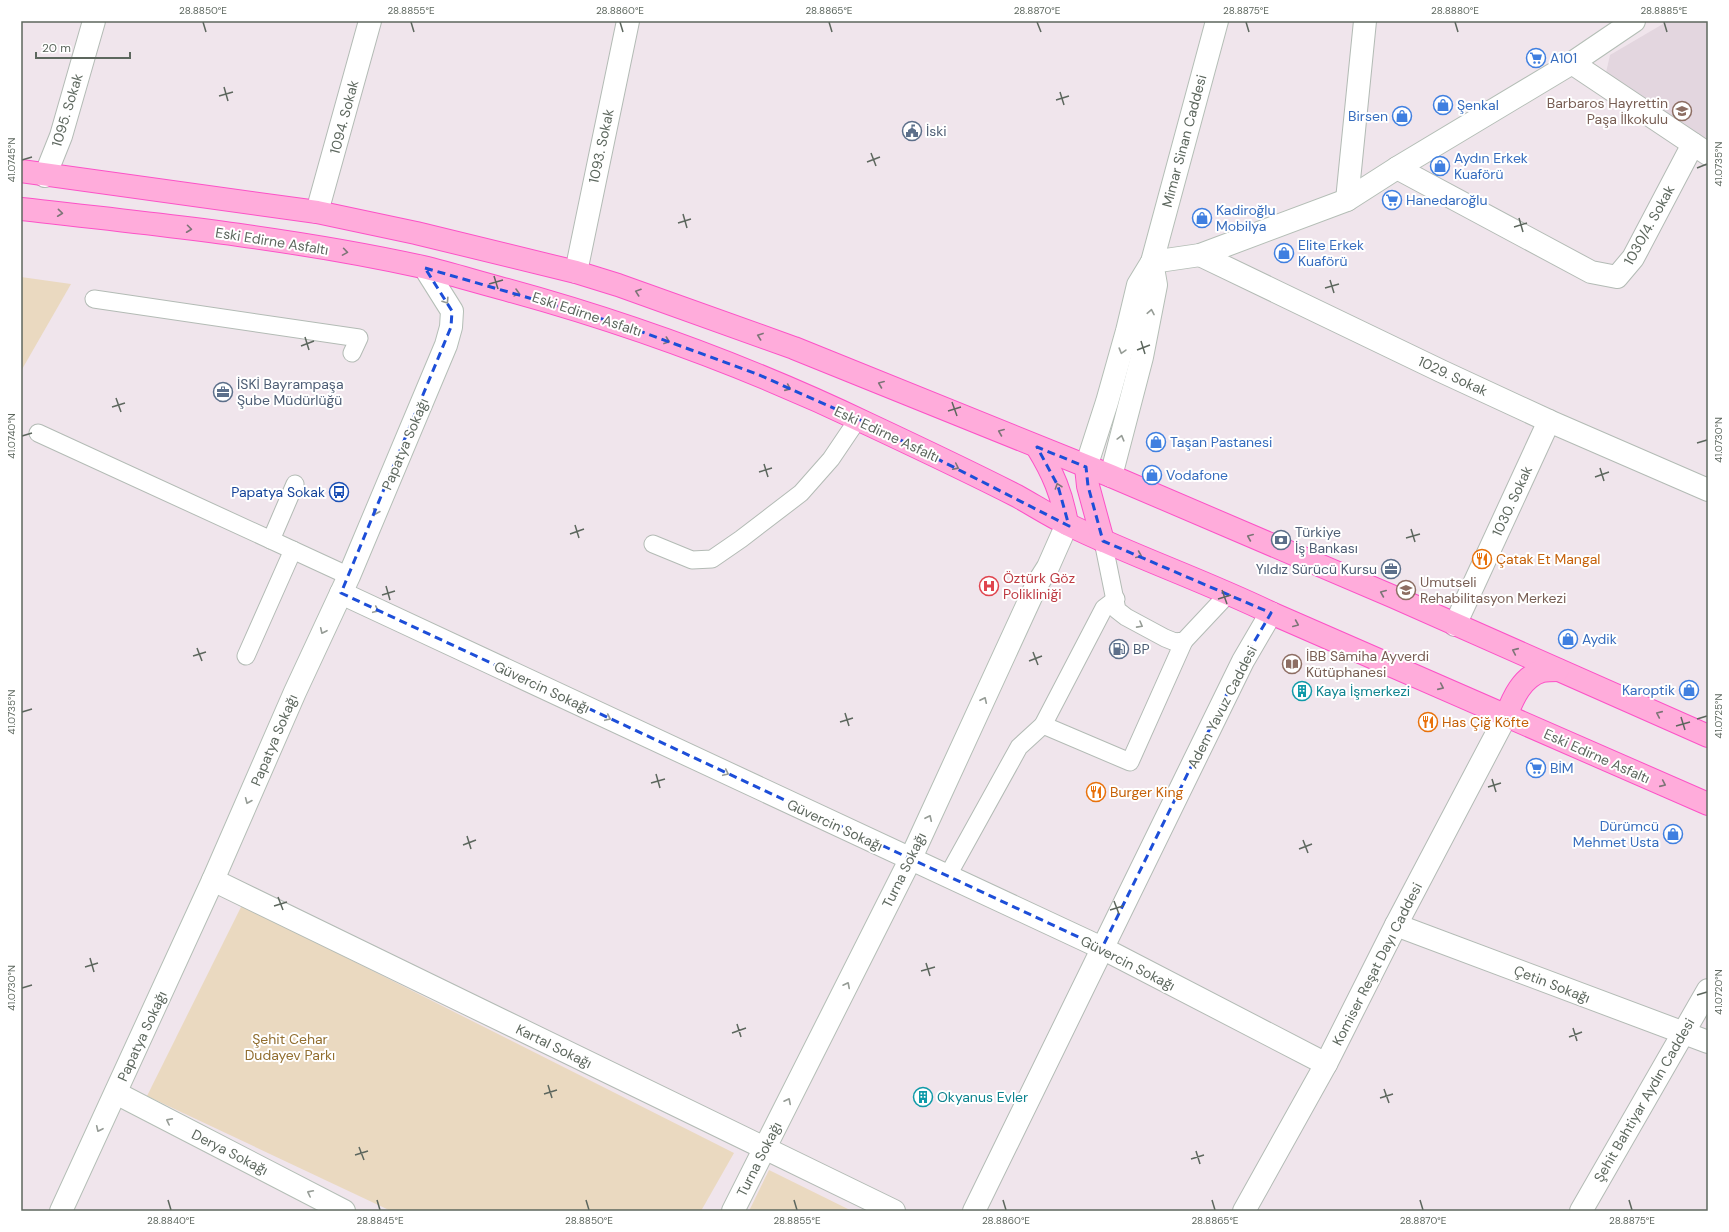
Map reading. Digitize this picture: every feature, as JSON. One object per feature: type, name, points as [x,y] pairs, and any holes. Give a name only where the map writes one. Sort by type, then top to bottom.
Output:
[{"type":"main road","points":[[21,171],[45,176],[317,212],[416,233],[576,272],[684,308],[794,348],[1111,476],[1708,736]]},
{"type":"main road","name":"Eski Edirne Asfaltı","points":[[21,209],[245,236],[354,253],[425,268],[543,300],[623,325],[757,374],[858,419],[1017,496],[1067,524],[1102,541],[1229,593],[1271,613],[1708,804]]},
{"type":"main road","points":[[1038,447],[1058,486],[1067,524]]},
{"type":"main road","points":[[1086,467],[1088,486],[1102,541]]},
{"type":"main road","points":[[1506,716],[1516,693],[1532,676],[1543,671],[1558,670]]},
{"type":"street","name":"1095. Sokak","points":[[45,176],[61,136],[94,21]]},
{"type":"street","name":"1094. Sokak","points":[[317,212],[370,21]]},
{"type":"street","name":"1093. Sokak","points":[[576,272],[628,21]]},
{"type":"street","name":"Mimar Sinan Caddesi","points":[[1152,262],[1217,21]]},
{"type":"street","points":[[1348,200],[1365,21]]},
{"type":"street","points":[[1152,262],[1200,255],[1348,200],[1397,168],[1572,63],[1634,21]]},
{"type":"street","points":[[1572,63],[1701,149]]},
{"type":"street","name":"1030/4. Sokak","points":[[1397,168],[1591,272],[1617,278],[1633,258],[1701,149]]},
{"type":"street","name":"1029. Sokak","points":[[1200,255],[1441,371],[1549,421],[1708,490]]},
{"type":"street","points":[[1086,467],[1107,402],[1138,285],[1152,262]]},
{"type":"street","points":[[1111,476],[1142,357],[1156,285],[1152,262]]},
{"type":"street","name":"Papatya Sokağı","points":[[61,1211],[213,880],[295,692],[345,585],[440,358],[451,326],[452,311],[425,268]]},
{"type":"street","name":"1030. Sokak","points":[[1455,625],[1549,421]]},
{"type":"street","name":"Turna Sokağı","points":[[733,1211],[910,860],[1036,586],[1048,567],[1067,524]]},
{"type":"street","name":"Güvercin Sokağı","points":[[345,585],[910,860],[1102,948],[1326,1064]]},
{"type":"street","name":"Adem Yavuz Caddesi","points":[[974,1211],[1242,661],[1271,613]]},
{"type":"street","name":"Komiser Reşat Dayı Caddesi","points":[[1244,1211],[1326,1064],[1396,925],[1506,716]]},
{"type":"street","name":"Kartal Sokağı","points":[[213,880],[894,1211]]},
{"type":"street","name":"Çetin Sokağı","points":[[1396,925],[1683,1034],[1708,1042]]},
{"type":"street","name":"Şehit Bahtiyar Aydın Caddesi","points":[[1581,1211],[1708,990]]},
{"type":"street","name":"Derya Sokağı","points":[[116,1093],[344,1211]]},
{"type":"lane","points":[[94,299],[359,338],[352,353]]},
{"type":"lane","points":[[653,544],[692,560],[712,559],[741,539],[801,492],[831,459],[858,419]]},
{"type":"lane","points":[[38,433],[293,550],[345,585]]},
{"type":"lane","points":[[271,540],[295,484]]},
{"type":"lane","points":[[1102,541],[1116,599],[1117,610],[1126,617],[1165,638],[1175,642],[1184,641]]},
{"type":"lane","points":[[246,656],[293,550]]},
{"type":"lane","points":[[1043,725],[1130,762],[1184,641],[1229,593]]},
{"type":"lane","points":[[947,877],[1019,747],[1043,725],[1104,608],[1116,599]]},
{"type":"highlighted area","points":[[425,268],[623,325],[757,374],[867,423],[1069,526],[1058,486],[1037,447],[1086,467],[1088,486],[1103,541],[1271,613],[1243,661],[1102,948],[341,593],[451,327],[452,311]]},
{"type":"shaded area","name":"Barbaros Hayrettin Paşa İlkokulu","points":[[1668,21],[1708,21],[1708,145],[1605,77],[1610,55]]},
{"type":"green space","points":[[21,277],[71,284],[21,371]]},
{"type":"green space","name":"Şehit Cehar Dudayev Parkı","points":[[242,905],[734,1153],[701,1211],[391,1211],[147,1096]]},
{"type":"green space","points":[[769,1170],[852,1211],[749,1211]]},
{"type":"place","name":"A101","points":[[1536,58]]},
{"type":"place","name":"Şenkal","points":[[1443,105]]},
{"type":"place","name":"Barbaros Hayrettin Paşa İlkokulu","points":[[1682,111]]},
{"type":"place","name":"Birsen","points":[[1402,116]]},
{"type":"place","name":"İski","points":[[912,131]]},
{"type":"place","name":"Aydın Erkek Kuaförü","points":[[1440,166]]},
{"type":"place","name":"Hanedaroğlu","points":[[1392,200]]},
{"type":"place","name":"Kadiroğlu Mobilya","points":[[1202,218]]},
{"type":"place","name":"Elite Erkek Kuaförü","points":[[1284,253]]},
{"type":"place","name":"İSKİ Bayrampaşa Şube Müdürlüğü","points":[[223,392]]},
{"type":"place","name":"Taşan Pastanesi","points":[[1156,442]]},
{"type":"place","name":"Vodafone","points":[[1152,475]]},
{"type":"place","name":"Papatya Sokak","points":[[339,492]]},
{"type":"place","name":"Türkiye İş Bankası","points":[[1281,540]]},
{"type":"place","name":"Çatak Et Mangal","points":[[1482,559]]},
{"type":"place","name":"Yıldız Sürücü Kursu","points":[[1391,569]]},
{"type":"place","name":"Öztürk Göz Polikliniği","points":[[989,586]]},
{"type":"place","name":"Umutseli Rehabilitasyon Merkezi","points":[[1406,590]]},
{"type":"place","name":"Aydik","points":[[1568,639]]},
{"type":"place","name":"BP","points":[[1119,649]]},
{"type":"place","name":"İBB Sâmiha Ayverdi Kütüphanesi","points":[[1292,664]]},
{"type":"place","name":"Karoptik","points":[[1689,690]]},
{"type":"place","name":"Kaya İşmerkezi","points":[[1302,691]]},
{"type":"place","name":"Has Çiğ Köfte","points":[[1428,722]]},
{"type":"place","name":"BİM","points":[[1536,768]]},
{"type":"place","name":"Burger King","points":[[1096,792]]},
{"type":"place","name":"Dürümcü Mehmet Usta","points":[[1673,834]]},
{"type":"place","name":"Okyanus Evler","points":[[923,1097]]}]
